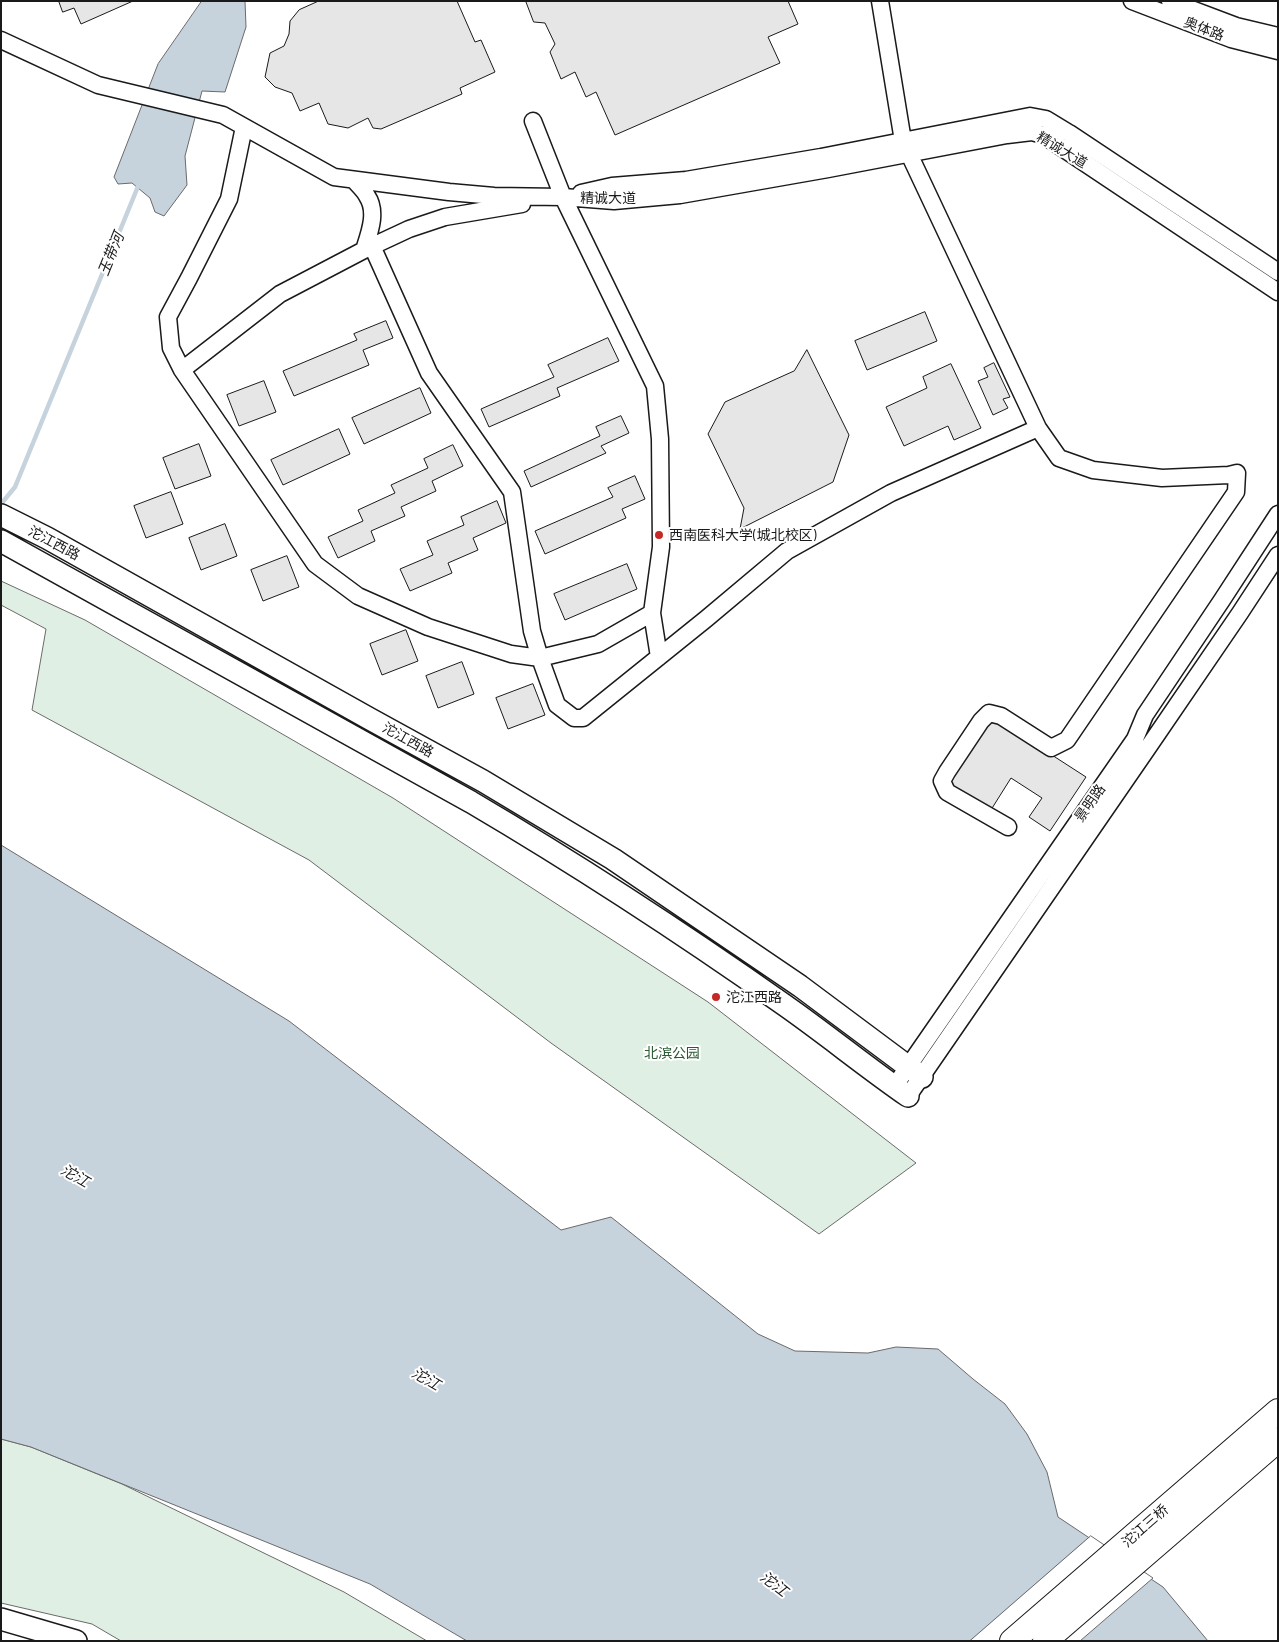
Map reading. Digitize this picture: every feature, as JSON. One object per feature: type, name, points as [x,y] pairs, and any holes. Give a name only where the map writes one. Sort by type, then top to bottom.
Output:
[{"type":"highway","name":"沱江三桥","points":[[1012,1641],[1278,1411]]},
{"type":"highway","name":"沱江三桥","points":[[1045,1641],[1278,1440]]},
{"type":"main road","name":"沱江西路","points":[[1,515],[47,538],[483,781],[614,859],[800,986],[916,1072]]},
{"type":"main road","name":"沱江西路","points":[[1,541],[471,802],[526,835],[607,885],[785,1005],[901,1092]]},
{"type":"main road","points":[[1,1619],[76,1641]]},
{"type":"street","points":[[880,1],[906,147],[1038,428],[1059,458],[1093,470],[1162,478],[1237,474],[1236,492],[1067,740],[1051,748],[1001,716],[989,713],[981,721],[947,772],[942,781],[947,792],[1008,827]]},
{"type":"street","name":"奥体路","points":[[1132,1],[1231,39],[1278,51]]},
{"type":"street","name":"奥体路","points":[[1170,1],[1236,26],[1278,36]]},
{"type":"street","points":[[1,40],[98,85],[223,115],[334,177],[494,196],[562,197]]},
{"type":"street","name":"精诚大道","points":[[562,197],[614,201],[680,195],[906,147],[1014,118],[1030,116],[1046,120],[1077,139],[1278,272]]},
{"type":"street","points":[[533,121],[562,197],[655,386],[660,439],[661,547],[652,612],[659,657]]},
{"type":"street","points":[[244,127],[229,199],[168,317],[171,348],[182,370],[315,564],[358,596],[428,627],[511,654],[540,658],[598,644],[652,612]]},
{"type":"street","name":"精诚大道","points":[[906,147],[1032,132],[1043,135],[1278,292]]},
{"type":"street","points":[[354,180],[368,196],[372,211],[368,248],[430,373],[512,492],[532,631],[557,705],[574,718],[583,718],[787,551],[891,493],[1038,428]]},
{"type":"street","points":[[182,370],[280,294],[409,229],[445,217],[562,197]]},
{"type":"street","name":"景明路","points":[[916,1072],[1134,739],[1144,715],[1278,514]]},
{"type":"street","name":"景明路","points":[[901,1092],[1147,750],[1278,555]]},
{"type":"green space","name":"北滨公园","points":[[1,581],[85,620],[393,798],[708,1002],[916,1163],[819,1234],[551,1043],[309,860],[32,710],[46,629],[1,605]]},
{"type":"green space","points":[[1,1439],[31,1447],[122,1484],[344,1592],[427,1641],[121,1641],[92,1624],[1,1603]]},
{"type":"water","points":[[202,1],[245,1],[246,27],[225,92],[202,91],[185,156],[187,185],[164,216],[155,212],[150,198],[132,183],[118,184],[114,177],[158,64]]},
{"type":"water","name":"沱江","points":[[1,845],[289,1021],[561,1230],[611,1217],[758,1334],[795,1351],[868,1353],[896,1347],[938,1349],[1005,1404],[1027,1434],[1047,1472],[1058,1517],[1163,1587],[1208,1641],[467,1641],[370,1584],[31,1447],[1,1439]]},
{"type":"pier","points":[[1091,1536],[1153,1578],[1080,1641],[970,1641]]},
{"type":"building","points":[[59,1],[133,1],[81,24],[74,8],[63,12]]},
{"type":"building","points":[[319,1],[457,1],[475,42],[481,40],[495,72],[460,88],[462,94],[381,129],[373,128],[368,118],[348,128],[328,124],[319,103],[300,111],[292,93],[275,87],[265,77],[270,53],[284,46],[289,34],[290,21],[299,10]]},
{"type":"building","points":[[526,1],[788,1],[798,24],[768,37],[780,63],[615,135],[596,92],[586,97],[575,72],[561,79],[550,52],[555,44],[545,23],[534,22]]},
{"type":"building","points":[[925,312],[937,341],[867,370],[855,341]]},
{"type":"building","points":[[386,321],[393,338],[363,350],[369,365],[294,396],[283,371],[357,340],[354,334]]},
{"type":"building","points":[[608,338],[619,361],[557,388],[560,396],[489,427],[481,409],[554,377],[548,365]]},
{"type":"building","points":[[807,350],[849,435],[833,482],[740,529],[744,508],[708,434],[725,402],[794,371]]},
{"type":"building","points":[[994,363],[1010,397],[1003,399],[1008,408],[993,415],[978,381],[988,377],[984,368]]},
{"type":"building","points":[[951,364],[981,428],[954,440],[948,426],[904,446],[886,407],[927,388],[923,377]]},
{"type":"building","points":[[264,381],[276,412],[239,426],[227,395]]},
{"type":"building","points":[[420,388],[431,413],[364,444],[352,418]]},
{"type":"building","points":[[621,416],[629,433],[601,446],[606,453],[531,487],[524,471],[600,436],[596,427]]},
{"type":"building","points":[[339,429],[350,454],[283,485],[271,460]]},
{"type":"building","points":[[199,444],[211,476],[175,489],[163,458]]},
{"type":"building","points":[[453,445],[463,466],[432,481],[436,491],[401,507],[405,516],[371,531],[375,541],[338,558],[328,537],[363,521],[358,510],[395,493],[391,485],[428,468],[424,459]]},
{"type":"building","points":[[635,476],[645,499],[622,509],[626,518],[545,554],[535,531],[613,497],[608,488]]},
{"type":"building","points":[[171,492],[183,524],[146,538],[134,506]]},
{"type":"building","points":[[497,501],[506,523],[473,538],[478,550],[448,563],[452,573],[410,591],[400,569],[433,555],[427,541],[464,525],[461,517]]},
{"type":"building","points":[[225,524],[237,556],[201,570],[189,538]]},
{"type":"building","points":[[287,556],[299,587],[263,601],[251,570]]},
{"type":"building","points":[[627,564],[637,589],[565,620],[554,594]]},
{"type":"building","points":[[406,630],[418,661],[382,675],[370,644]]},
{"type":"building","points":[[462,662],[474,694],[438,708],[426,676]]},
{"type":"building","points":[[533,684],[545,715],[508,729],[496,698]]},
{"type":"building","points":[[993,717],[1086,777],[1050,831],[1029,817],[1042,798],[1011,778],[989,813],[948,786]]},
{"type":"waterway","name":"玉带河","points":[[1,504],[15,487],[139,184]]},
{"type":"place","name":"西南医科大学(城北校区)","points":[[659,535]]},
{"type":"place","name":"沱江西路","points":[[716,997]]}]
